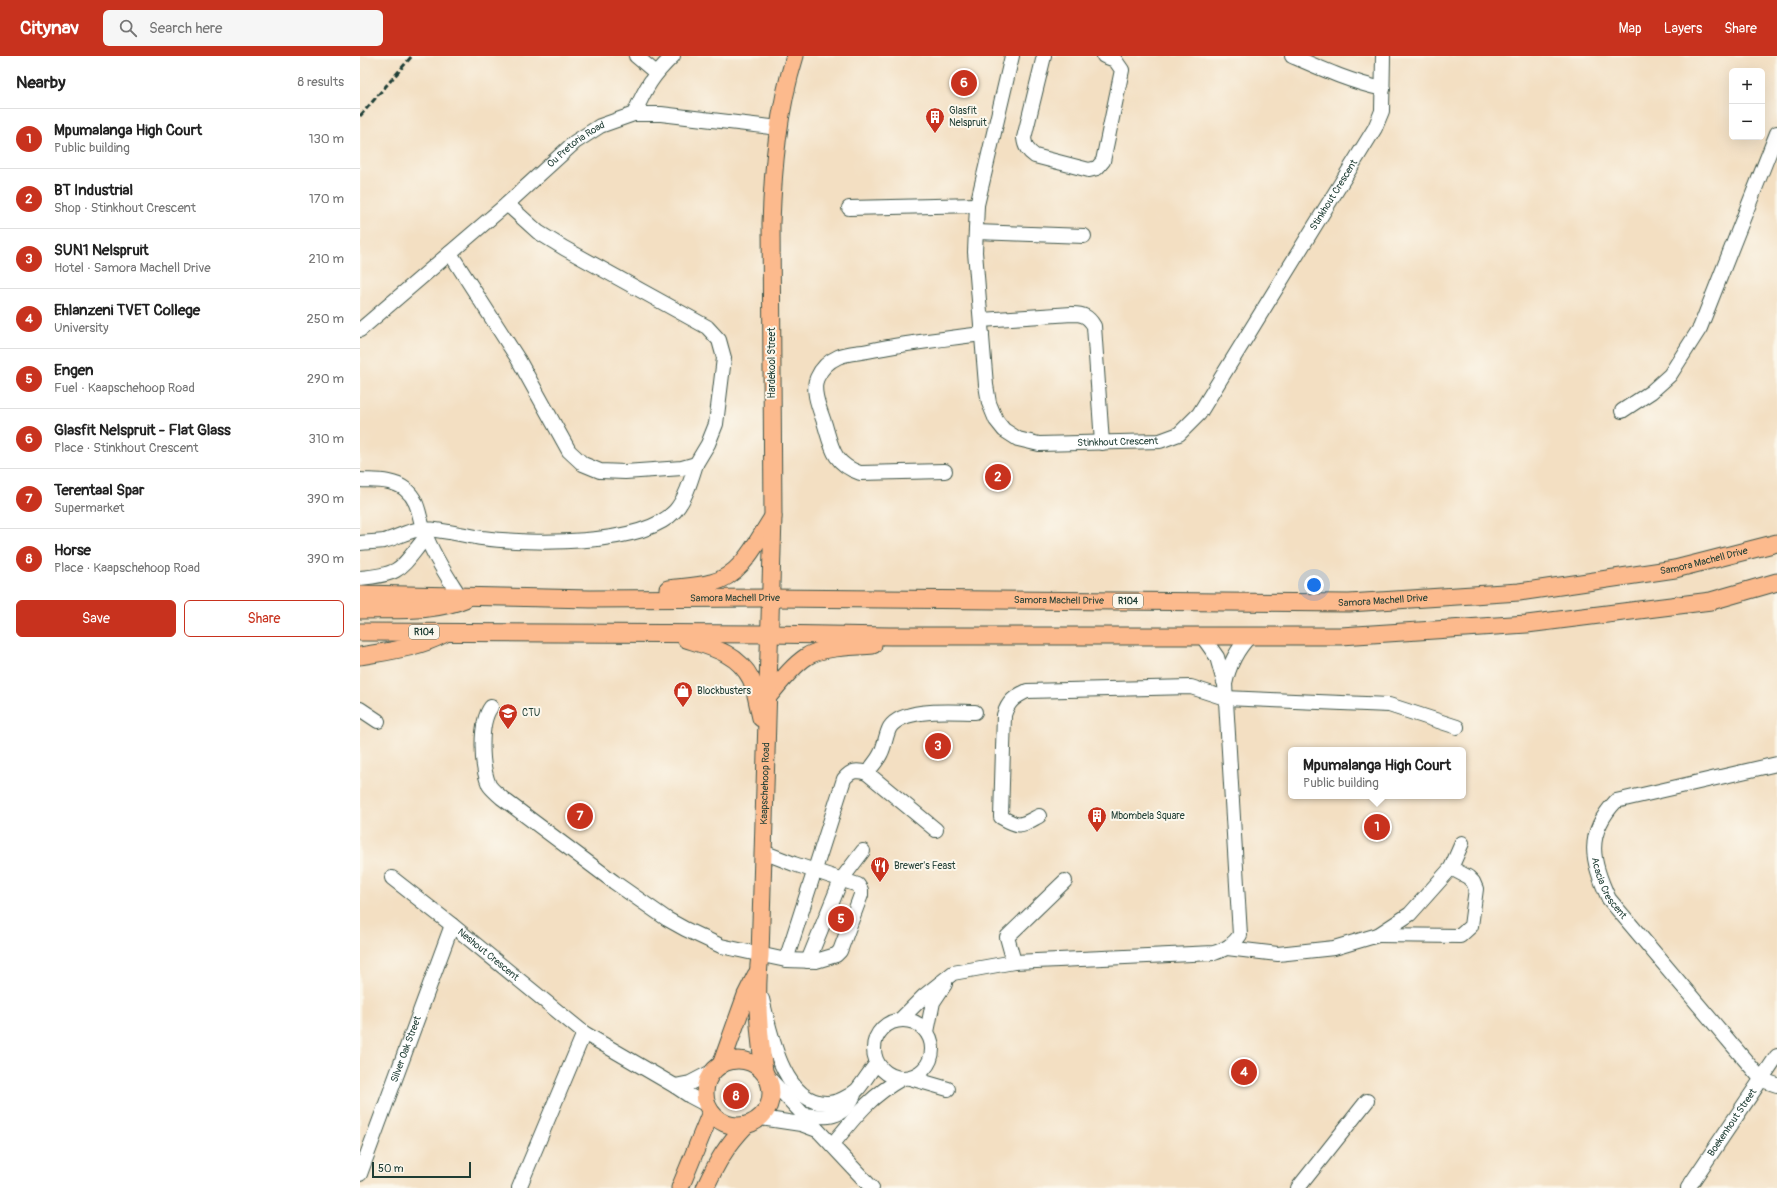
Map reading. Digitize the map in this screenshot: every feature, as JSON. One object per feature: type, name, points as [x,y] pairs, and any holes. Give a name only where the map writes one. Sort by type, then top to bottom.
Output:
[{"type":"main road","points":[[779,128],[795,56]]},
{"type":"main road","name":"Hardekool Street","points":[[771,598],[773,517],[771,223],[773,178],[779,128]]},
{"type":"main road","points":[[590,599],[711,583],[721,579],[733,572],[744,561],[773,517]]},
{"type":"main road","name":"Samora Machell Drive","points":[[360,594],[467,595],[590,599],[771,598],[1349,602],[1519,592],[1675,569],[1777,543]]},
{"type":"main road","name":"R104","points":[[360,632],[664,633],[890,636],[1341,636],[1527,624],[1711,601],[1777,582]]},
{"type":"main road","points":[[360,610],[434,609],[449,606],[467,595]]},
{"type":"main road","name":"Kaapschehoop Road","points":[[766,1074],[759,1034],[759,970],[771,598]]},
{"type":"main road","points":[[360,656],[413,647],[431,641],[448,632]]},
{"type":"main road","points":[[664,633],[726,652],[744,667],[751,680],[766,738]]},
{"type":"main road","points":[[767,698],[797,664],[807,656],[818,651],[988,635]]},
{"type":"main road","points":[[753,1122],[736,1126],[726,1124],[717,1119],[709,1108],[705,1091],[709,1077],[717,1068],[746,995],[759,970]]},
{"type":"main road","points":[[706,1188],[716,1163],[731,1141],[768,1109],[771,1098],[771,1087],[766,1074],[748,1061],[739,1060],[717,1068]]},
{"type":"main road","points":[[680,1188],[709,1108]]},
{"type":"street","points":[[636,56],[656,72]]},
{"type":"street","points":[[634,114],[646,87],[656,72],[673,56]]},
{"type":"street","name":"Stinkhout Crescent","points":[[1012,56],[977,205],[975,252],[986,385],[989,403],[996,420],[1004,430],[1018,439],[1039,444],[1160,441],[1179,434],[1199,414],[1375,128],[1382,110],[1383,56]]},
{"type":"street","points":[[1044,56],[1024,138],[1025,146],[1028,151],[1035,156],[1089,170],[1096,168],[1103,161],[1122,74],[1120,65],[1115,60],[1104,56]]},
{"type":"street","points":[[1292,56],[1339,76],[1383,89]]},
{"type":"street","name":"Ou Pretoria Road","points":[[360,330],[507,204],[575,142],[600,126],[634,114],[661,114],[779,128]]},
{"type":"street","points":[[1622,411],[1652,392],[1670,375],[1700,328],[1777,133]]},
{"type":"street","points":[[360,543],[384,541],[424,533],[561,542],[612,537],[648,528],[661,522],[675,511],[691,482],[696,464],[708,444],[716,424],[724,358],[719,340],[707,327],[545,236],[507,204]]},
{"type":"street","points":[[849,208],[977,205]]},
{"type":"street","points":[[976,232],[1084,236]]},
{"type":"street","points":[[450,253],[518,359],[569,451],[583,464],[600,470],[625,472],[682,468],[696,464]]},
{"type":"street","points":[[945,471],[860,473],[839,462],[833,452],[816,391],[816,379],[823,369],[839,356],[981,327],[1081,314],[1089,318],[1094,326],[1102,443]]},
{"type":"street","points":[[360,480],[392,482],[404,489],[417,504],[424,533],[443,571],[467,595]]},
{"type":"street","points":[[360,578],[380,576],[398,570],[424,533]]},
{"type":"street","points":[[948,1089],[906,1078],[892,1076],[883,1071],[877,1063],[874,1047],[878,1036],[885,1026],[900,1020],[924,996],[953,972],[1014,962],[1214,954],[1235,943],[1240,935],[1225,691],[1217,657],[1202,636]]},
{"type":"street","points":[[1225,691],[1228,669],[1241,646],[1250,636]]},
{"type":"street","points":[[1039,816],[1022,825],[1014,825],[1001,817],[1004,715],[1007,706],[1015,696],[1027,691],[1191,687],[1389,705],[1457,727]]},
{"type":"street","points":[[491,707],[487,713],[484,723],[483,767],[490,786],[502,798],[614,882],[685,929],[721,946],[759,970],[776,1051],[781,1063],[797,1090],[809,1099],[820,1103],[833,1103],[844,1099],[857,1090]]},
{"type":"street","points":[[360,709],[378,721]]},
{"type":"street","points":[[867,773],[881,755],[888,730],[896,721],[907,716],[923,712],[976,712]]},
{"type":"street","name":"Acacia Crescent","points":[[1762,1080],[1609,898],[1600,880],[1594,862],[1596,832],[1604,814],[1616,801],[1777,764]]},
{"type":"street","points":[[786,960],[844,779],[852,772],[858,770],[867,773],[936,830]]},
{"type":"street","points":[[1227,948],[1278,954],[1334,948],[1378,935],[1410,914],[1451,868],[1462,843]]},
{"type":"street","points":[[808,961],[841,880],[863,851]]},
{"type":"street","points":[[759,970],[786,960],[816,961],[836,954],[840,951],[861,895],[861,890],[858,885],[814,871],[763,852]]},
{"type":"street","points":[[1378,935],[1460,936],[1466,932],[1471,926],[1476,889],[1473,882],[1468,877],[1451,868]]},
{"type":"street","name":"Neshout Crescent","points":[[392,878],[584,1033],[664,1081],[676,1086],[709,1108]]},
{"type":"street","points":[[1014,962],[1007,937],[1065,881]]},
{"type":"street","name":"Silver Oak Street","points":[[360,1174],[452,925]]},
{"type":"street","points":[[927,1032],[933,1002],[953,972]]},
{"type":"street","points":[[832,1145],[861,1109],[883,1089],[918,1074],[930,1062],[933,1047],[927,1032],[916,1022],[900,1020]]},
{"type":"street","points":[[519,1188],[584,1033]]},
{"type":"street","name":"Boekenhout Street","points":[[1688,1188],[1777,1056]]},
{"type":"street","points":[[804,1115],[830,1117],[839,1114],[848,1105],[877,1063]]},
{"type":"street","points":[[676,1086],[690,1083],[717,1068]]},
{"type":"street","points":[[766,1074],[872,1188]]},
{"type":"street","points":[[1762,1080],[1777,1085]]},
{"type":"street","points":[[1298,1188],[1367,1101]]},
{"type":"street","points":[[753,1122],[801,1124],[819,1131]]},
{"type":"railway","points":[[360,116],[412,56]]},
{"type":"place","name":"Glasfit Nelspruit - Flat Glass","points":[[964,83]]},
{"type":"place","name":"Glasfit Nelspruit","points":[[935,134]]},
{"type":"place","name":"BT Industrial","points":[[998,477]]},
{"type":"place","name":"Blockbusters","points":[[683,708]]},
{"type":"place","name":"CTU","points":[[508,730]]},
{"type":"place","name":"SUN1 Nelspruit","points":[[938,746]]},
{"type":"place","name":"Terentaal Spar","points":[[580,816]]},
{"type":"place","name":"Mpumalanga High Court","points":[[1377,827]]},
{"type":"place","name":"Mbombela Square","points":[[1097,833]]},
{"type":"place","name":"Brewer's Feast","points":[[880,883]]},
{"type":"place","name":"Engen","points":[[841,919]]},
{"type":"place","name":"Ehlanzeni TVET College","points":[[1244,1072]]},
{"type":"place","name":"Horse","points":[[736,1096]]}]
